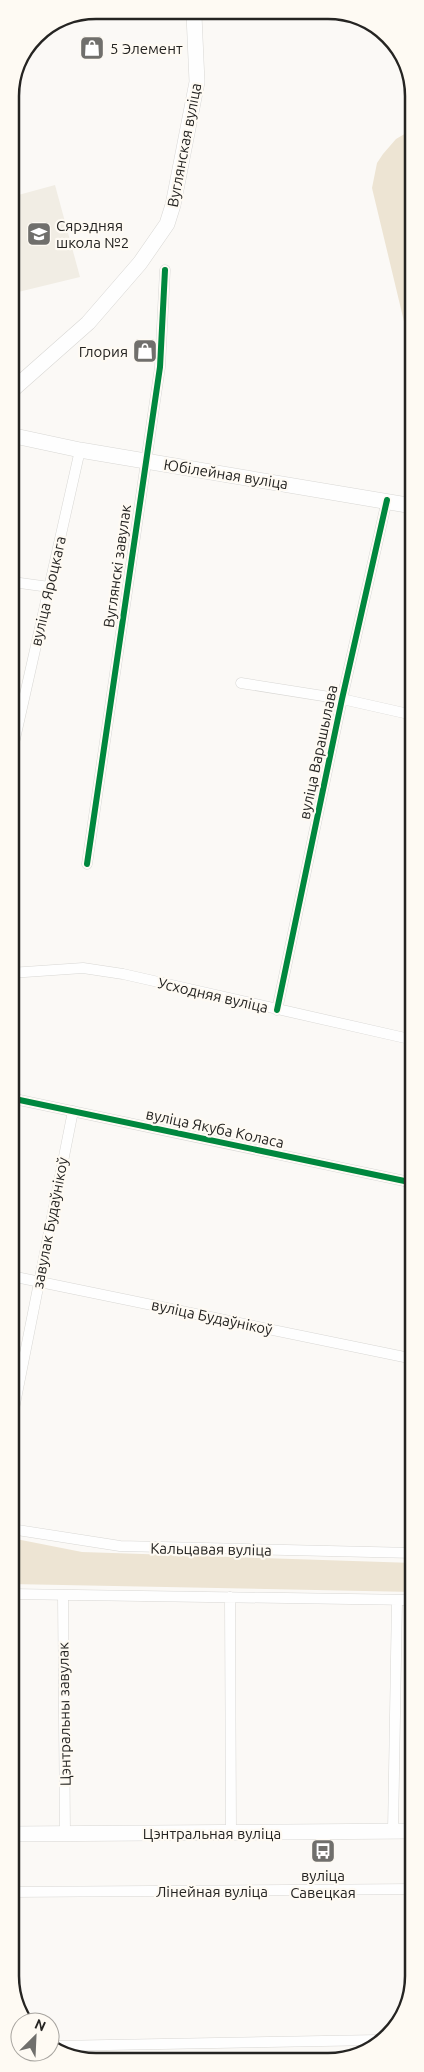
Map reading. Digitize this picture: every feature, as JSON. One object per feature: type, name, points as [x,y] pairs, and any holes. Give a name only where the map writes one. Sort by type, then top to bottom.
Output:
[{"type":"street","name":"Вуглянская вуліца","points":[[19,384],[88,323],[140,264],[167,224],[173,205],[197,82],[194,19]]},
{"type":"street","name":"Вуглянскі завулак","points":[[87,864],[160,367],[165,270]]},
{"type":"street","name":"Юбілейная вуліца","points":[[19,437],[80,450],[405,504]]},
{"type":"street","name":"вуліца Яроцкага","points":[[19,721],[80,450]]},
{"type":"street","name":"вуліца Варашылава","points":[[277,1010],[342,699],[387,500]]},
{"type":"street","points":[[19,583],[49,587]]},
{"type":"street","points":[[241,683],[342,699],[405,713]]},
{"type":"street","name":"Усходняя вуліца","points":[[19,972],[83,968],[123,974],[405,1038]]},
{"type":"street","name":"вуліца Якуба Коласа","points":[[19,1100],[405,1181]]},
{"type":"street","name":"завулак Будаўнікоў","points":[[19,1378],[73,1111]]},
{"type":"street","name":"вуліца Будаўнікоў","points":[[19,1278],[405,1357]]},
{"type":"street","name":"Кальцавая вуліца","points":[[19,1530],[120,1546],[405,1553]]},
{"type":"street","points":[[19,1594],[405,1600]]},
{"type":"street","name":"Цэнтральны завулак","points":[[63,1595],[66,1834]]},
{"type":"street","points":[[230,1597],[231,1833]]},
{"type":"street","points":[[394,1831],[397,1600]]},
{"type":"street","name":"Цэнтральная вуліца","points":[[19,1834],[405,1830]]},
{"type":"street","name":"Лінейная вуліца","points":[[19,1892],[405,1889]]},
{"type":"street","points":[[63,2046],[371,2040]]},
{"type":"shaded area","points":[[405,134],[405,326],[372,188],[377,163],[396,139]]},
{"type":"shaded area","name":"Сярэдняя школа №2","points":[[55,185],[80,277],[19,292],[19,195]]},
{"type":"shaded area","points":[[19,1540],[82,1552],[405,1563],[405,1592],[19,1584]]},
{"type":"cycle path","points":[[87,864],[160,367],[165,270]]},
{"type":"cycle path","points":[[277,1010],[342,699],[387,500]]},
{"type":"cycle path","points":[[19,1100],[405,1181]]},
{"type":"place","name":"5 Элемент","points":[[92,48]]},
{"type":"place","name":"Сярэдняя школа №2","points":[[39,234]]},
{"type":"place","name":"Глория","points":[[145,351]]},
{"type":"place","name":"вуліца Савецкая","points":[[323,1851]]}]
